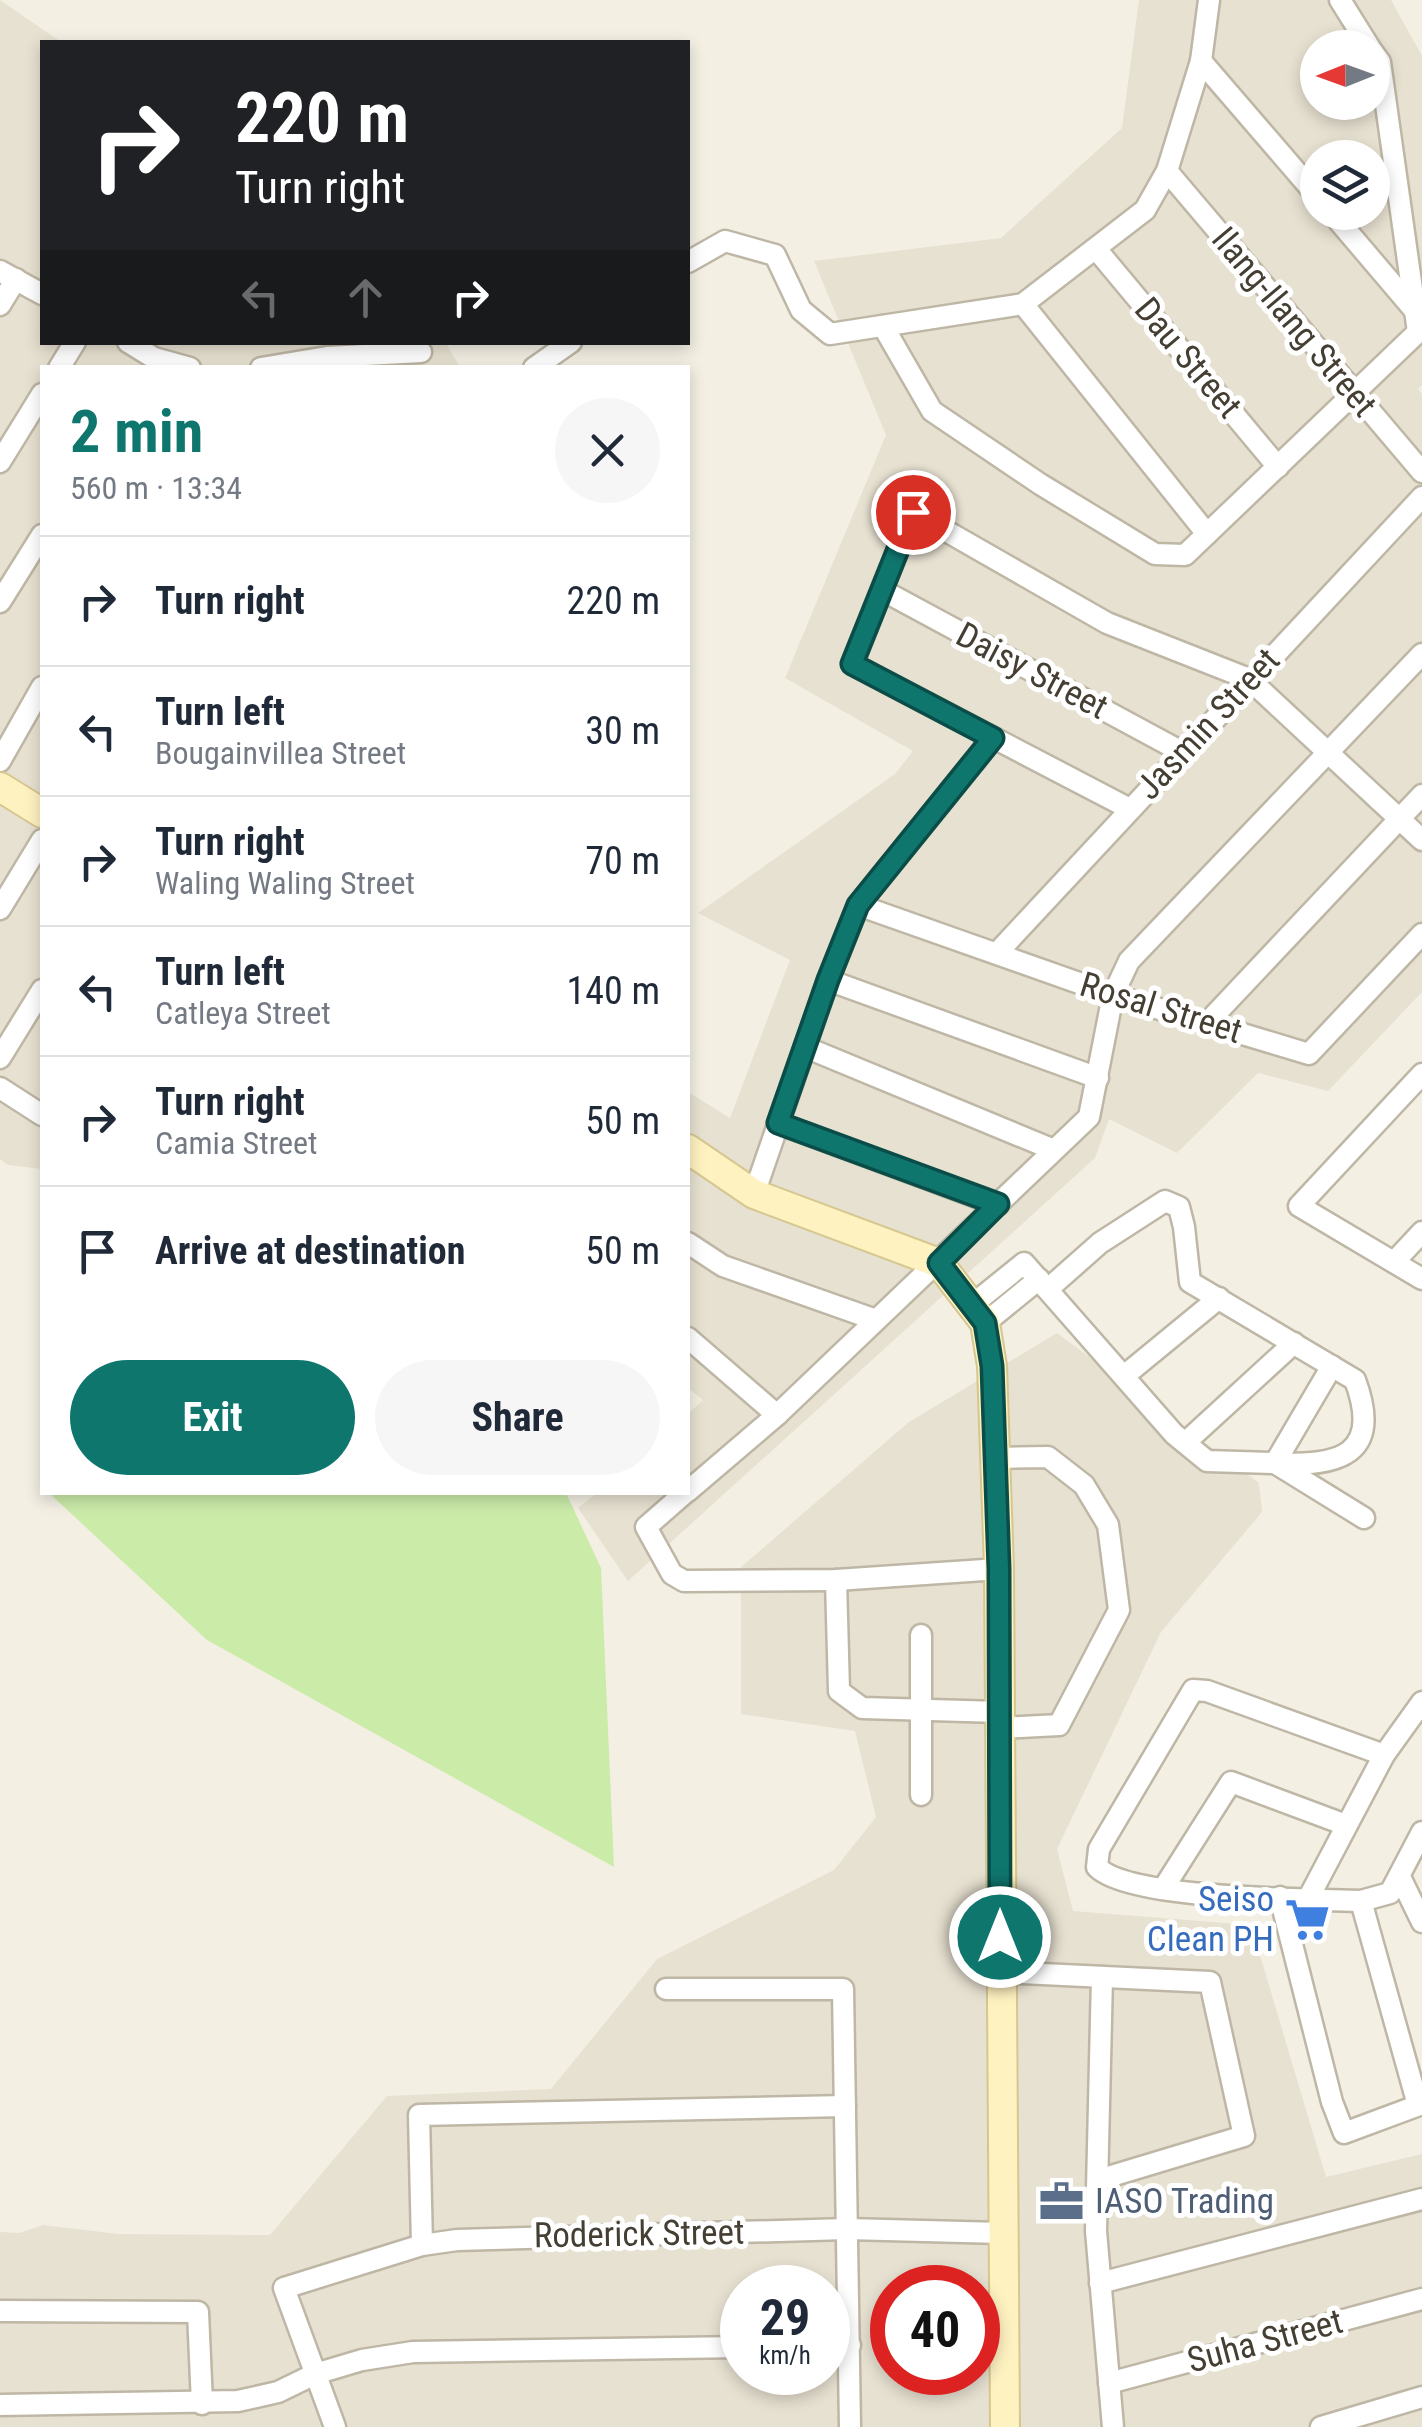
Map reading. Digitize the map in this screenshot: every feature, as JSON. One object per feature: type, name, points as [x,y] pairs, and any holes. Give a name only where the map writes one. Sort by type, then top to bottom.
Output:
[{"type":"street","points":[[690,261],[724,240],[775,254],[802,310],[830,334],[1023,304],[1145,210],[1167,170],[1201,61],[1208,0]]},
{"type":"street","points":[[1340,0],[1360,30]]},
{"type":"street","points":[[1201,61],[1300,176]]},
{"type":"street","points":[[882,326],[932,412],[1155,554],[1184,555],[1418,332],[1389,120]]},
{"type":"street","name":"Ilang-Ilang Street","points":[[1167,170],[1422,472]]},
{"type":"street","points":[[1346,230],[1417,313]]},
{"type":"street","name":"Dau Street","points":[[1096,250],[1278,467]]},
{"type":"street","points":[[0,305],[8,275],[40,293]]},
{"type":"street","points":[[1023,304],[1207,534]]},
{"type":"street","points":[[131,345],[151,363]]},
{"type":"street","points":[[538,365],[566,345]]},
{"type":"street","points":[[292,365],[421,352]]},
{"type":"street","points":[[0,462],[40,397]]},
{"type":"street","name":"Jasmin Street","points":[[997,954],[1422,497]]},
{"type":"street","points":[[1130,809],[852,664],[913,512],[1107,623],[1250,679],[1422,840]]},
{"type":"street","points":[[0,602],[40,537]]},
{"type":"street","name":"Daisy Street","points":[[882,590],[1182,752]]},
{"type":"street","points":[[690,1489],[777,1415],[1089,1116],[1114,995],[1129,961],[1422,654]]},
{"type":"street","points":[[0,761],[40,691]]},
{"type":"street","points":[[754,1194],[858,905],[993,738]]},
{"type":"street","points":[[0,786],[40,812]]},
{"type":"street","points":[[1207,1023],[1422,794]]},
{"type":"street","points":[[0,909],[40,843]]},
{"type":"street","name":"Rosal Street","points":[[858,905],[1114,995],[1308,1054],[1422,934]]},
{"type":"street","points":[[828,980],[1098,1078]]},
{"type":"street","points":[[0,1058],[40,993]]},
{"type":"street","points":[[805,1047],[1054,1150]]},
{"type":"street","points":[[1422,1074],[1299,1206],[1422,1279]]},
{"type":"street","points":[[0,1088],[40,1114]]},
{"type":"street","points":[[778,1123],[998,1204]]},
{"type":"street","points":[[690,1150],[754,1194],[939,1263],[979,1314],[992,1366],[999,1569],[1005,2427]]},
{"type":"street","points":[[979,1314],[1044,1284],[1100,1242],[1166,1201],[1179,1207],[1190,1282],[1355,1380],[1365,1406],[1364,1431],[1351,1449],[1335,1461],[1312,1465],[1206,1460],[1174,1434],[1044,1284]]},
{"type":"street","points":[[1394,1262],[1422,1232]]},
{"type":"street","points":[[690,1244],[723,1266],[876,1320]]},
{"type":"street","points":[[1124,1376],[1219,1298]]},
{"type":"street","points":[[690,1340],[777,1415]]},
{"type":"street","points":[[1186,1442],[1294,1343]]},
{"type":"street","points":[[1274,1463],[1332,1366]]},
{"type":"street","points":[[836,1580],[839,1691],[862,1708],[1059,1724],[1119,1610],[1108,1524],[1084,1485],[1048,1457],[996,1458]]},
{"type":"street","points":[[1274,1463],[1364,1518]]},
{"type":"street","points":[[683,1495],[646,1527],[672,1574],[684,1581],[836,1580],[999,1569]]},
{"type":"street","points":[[921,1635],[922,1795]]},
{"type":"street","points":[[1384,1755],[1207,1691],[1193,1690],[1099,1849],[1097,1867],[1121,1882],[1162,1890],[1361,1901],[1390,1893],[1422,1832]]},
{"type":"street","points":[[1308,1899],[1384,1755],[1422,1702]]},
{"type":"street","points":[[1162,1890],[1231,1782],[1346,1825]]},
{"type":"street","points":[[1400,1877],[1422,1922]]},
{"type":"street","points":[[1280,1897],[1332,2102],[1344,2133],[1420,2105],[1361,1901]]},
{"type":"street","points":[[1000,1972],[1210,1982],[1244,2136],[1098,2180]]},
{"type":"street","points":[[1102,1976],[1096,2230],[1113,2427]]},
{"type":"street","points":[[666,1989],[843,1989],[849,2265]]},
{"type":"street","points":[[422,2245],[419,2115],[845,2106]]},
{"type":"street","points":[[1100,2282],[1422,2199]]},
{"type":"street","name":"Roderick Street","points":[[316,2374],[284,2288],[422,2245],[489,2238],[848,2229],[1001,2233]]},
{"type":"street","name":"Suha Street","points":[[1109,2383],[1422,2299]]},
{"type":"street","points":[[0,2311],[198,2312],[202,2404]]},
{"type":"street","points":[[0,2405],[238,2401],[278,2392],[316,2374],[362,2360],[413,2352],[720,2346]]},
{"type":"street","points":[[316,2374],[335,2427]]},
{"type":"street","points":[[850,2395],[850,2427]]},
{"type":"street","points":[[1320,2427],[1422,2397]]},
{"type":"shaded area","points":[[0,0],[58,40],[40,40],[40,345],[447,345],[459,365],[40,365],[40,1169],[8,1165],[0,1159]]},
{"type":"shaded area","points":[[1139,0],[1391,0],[1422,56],[1422,385],[1418,389],[1422,394],[1422,992],[1328,1091],[1258,1073],[1177,1153],[1109,1119],[1095,1158],[628,1581],[578,1508],[594,1495],[690,1495],[690,1412],[703,1400],[690,1390],[690,1093],[730,1118],[790,960],[698,913],[895,774],[913,751],[785,678],[886,435],[814,261],[1001,238],[1122,128]]},
{"type":"shaded area","points":[[1057,1333],[1259,1483],[1262,1512],[1161,1632],[1057,1849],[1073,1911],[1251,1925],[1326,2177],[1422,2154],[1422,2427],[0,2427],[0,2232],[19,2233],[43,2225],[118,2234],[270,2235],[387,2096],[551,2089],[657,1959],[834,1870],[876,1817],[855,1731],[741,1714],[741,1567],[909,1422]]},
{"type":"green space","points":[[51,1495],[567,1495],[601,1568],[614,1867],[207,1640]]},
{"type":"place","name":"Seiso Clean PH","points":[[1307,1919]]},
{"type":"place","name":"IASO Trading","points":[[1062,2201]]},
{"type":"route","points":[[913,512],[852,664],[993,738],[858,905],[778,1123],[998,1204],[939,1263],[985,1323],[992,1366],[999,1569],[1000,1937]]}]
